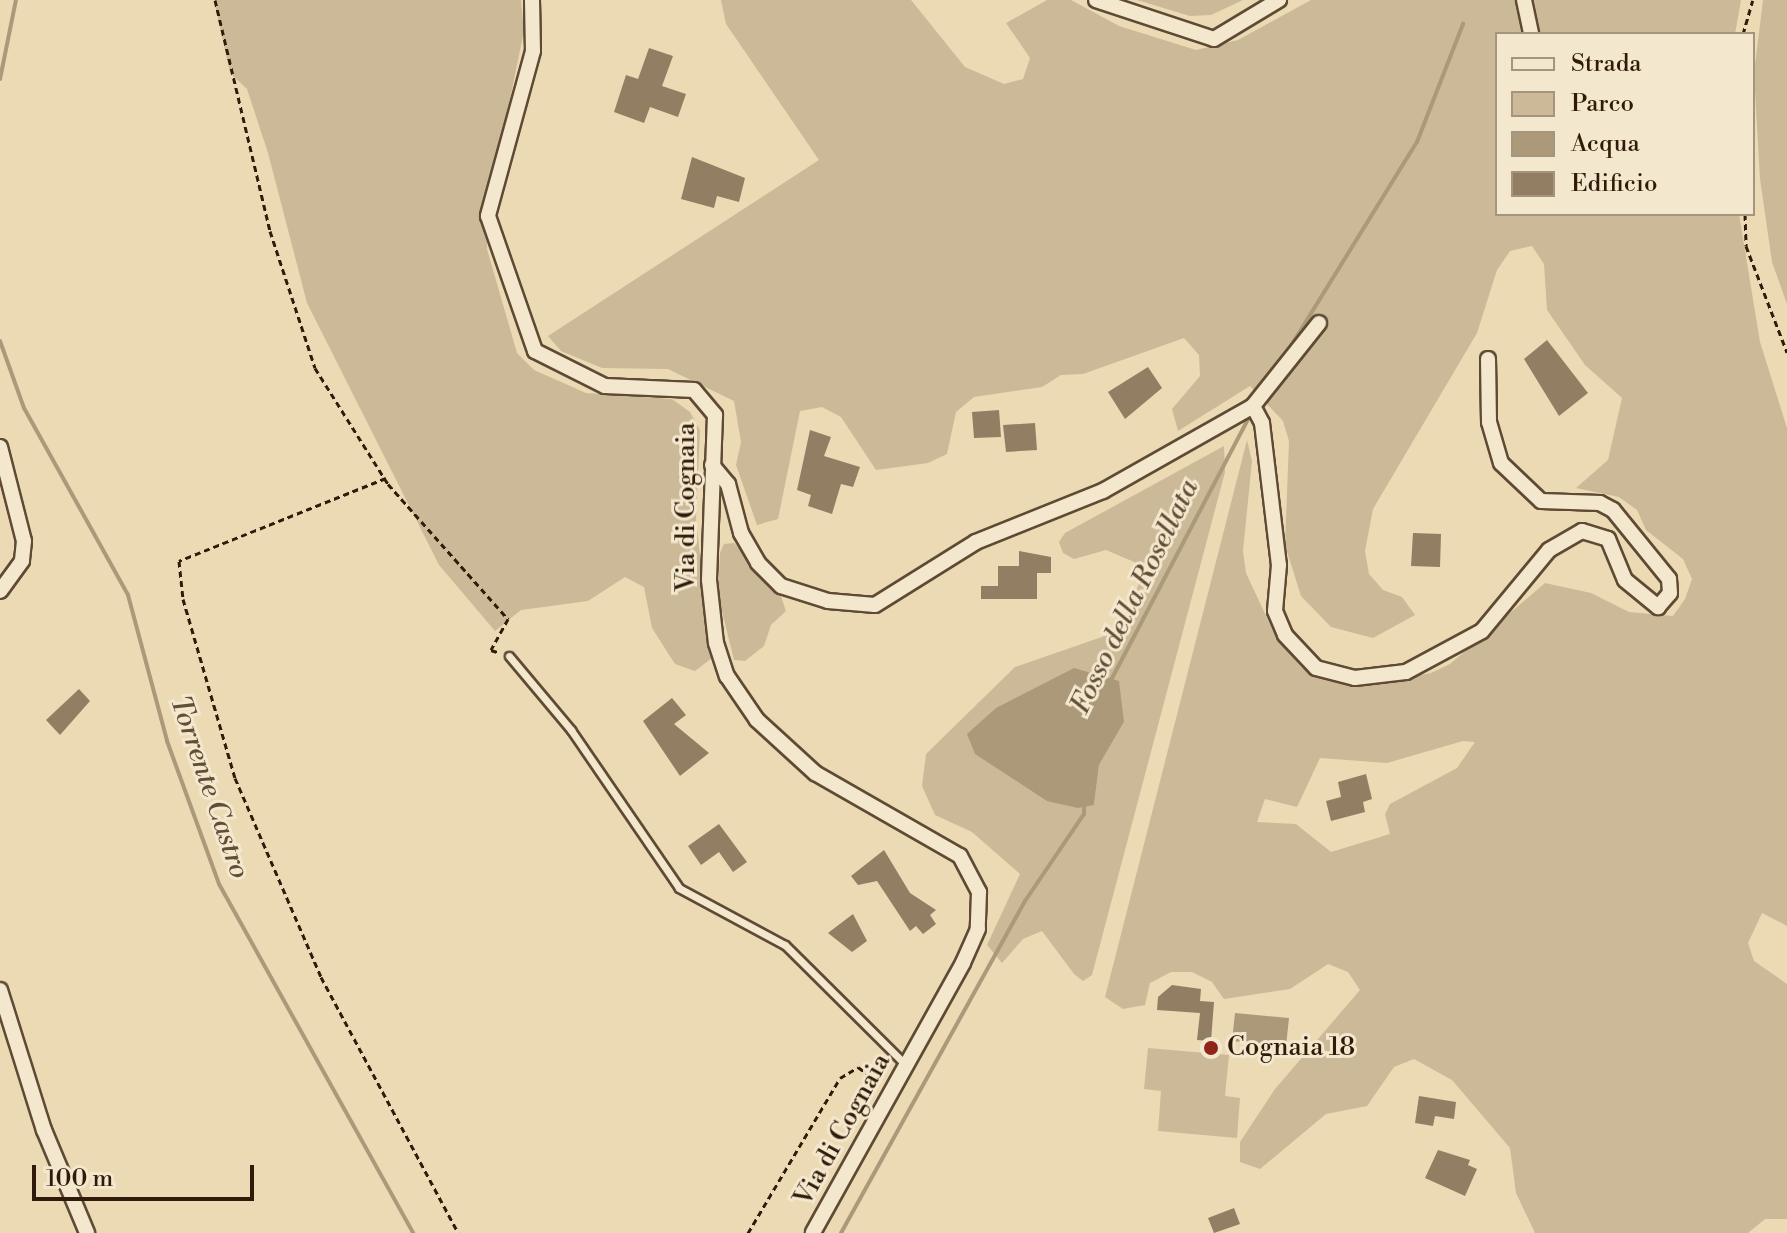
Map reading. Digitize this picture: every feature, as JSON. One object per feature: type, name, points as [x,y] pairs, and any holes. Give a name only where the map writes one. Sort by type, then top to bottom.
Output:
[{"type":"street","name":"Via di Cognaia","points":[[532,0],[533,51],[488,216],[535,351],[605,386],[694,390],[715,415],[709,580],[716,643],[727,676],[757,720],[815,773],[960,856],[975,877],[982,910],[978,929],[813,1233]]},
{"type":"street","points":[[1096,0],[1214,39],[1279,0]]},
{"type":"street","points":[[1524,0],[1531,32]]},
{"type":"street","points":[[712,465],[728,484],[741,533],[758,563],[781,586],[828,601],[875,605],[976,542],[1103,491],[1253,406],[1319,323]]},
{"type":"street","points":[[1253,406],[1262,423],[1279,565],[1275,611],[1293,646],[1316,668],[1355,678],[1406,672],[1482,631],[1549,550],[1582,531],[1608,539],[1625,580],[1658,607],[1670,593],[1669,579],[1613,510],[1600,503],[1541,501],[1501,463],[1489,422],[1488,359]]},
{"type":"street","points":[[0,447],[24,541],[22,561],[0,591]]},
{"type":"street","points":[[0,990],[44,1130],[87,1233]]},
{"type":"lane","points":[[509,656],[571,730],[679,888],[785,945],[905,1064]]},
{"type":"path","points":[[215,0],[270,231],[315,368],[386,478],[508,619],[491,650],[509,656]]},
{"type":"path","points":[[1744,32],[1753,0]]},
{"type":"path","points":[[1745,216],[1746,246],[1787,352]]},
{"type":"path","points":[[386,478],[179,561],[183,599],[235,778],[315,963],[458,1233]]},
{"type":"path","points":[[748,1233],[840,1078],[858,1067],[888,1091]]},
{"type":"green space","points":[[214,0],[521,0],[524,31],[488,206],[487,249],[517,353],[534,370],[586,393],[672,399],[690,412],[700,430],[696,520],[712,658],[695,671],[675,664],[652,628],[644,587],[625,577],[588,601],[521,610],[495,631],[439,565],[307,303],[268,153],[247,89],[230,73]]},
{"type":"green space","points":[[721,0],[911,0],[965,67],[1004,84],[1023,79],[1030,58],[1006,23],[1047,0],[1071,0],[1119,26],[1196,50],[1238,40],[1311,0],[1741,0],[1735,32],[1495,32],[1495,216],[1739,216],[1760,342],[1787,428],[1787,926],[1762,913],[1748,943],[1754,961],[1787,984],[1787,1219],[1765,1219],[1748,1233],[1535,1233],[1516,1193],[1510,1148],[1452,1080],[1414,1059],[1394,1067],[1367,1106],[1326,1114],[1260,1169],[1240,1162],[1240,1142],[1275,1089],[1360,990],[1348,972],[1328,964],[1290,989],[1224,999],[1212,982],[1192,972],[1171,972],[1150,983],[1145,1005],[1123,1009],[1105,997],[1247,440],[1252,461],[1243,551],[1246,573],[1274,633],[1301,667],[1322,677],[1387,681],[1431,673],[1450,664],[1545,583],[1591,593],[1629,612],[1673,616],[1685,599],[1692,579],[1683,559],[1646,530],[1637,510],[1619,497],[1576,488],[1608,460],[1622,398],[1585,365],[1547,310],[1544,264],[1532,246],[1510,251],[1497,270],[1477,333],[1373,509],[1365,551],[1369,574],[1383,590],[1402,597],[1415,615],[1373,638],[1331,627],[1301,596],[1285,545],[1289,441],[1283,421],[1250,386],[1178,431],[1172,409],[1200,376],[1199,355],[1184,338],[1083,374],[1061,375],[1042,387],[974,397],[956,412],[947,454],[928,463],[876,470],[841,417],[822,407],[800,411],[778,519],[757,525],[736,465],[741,442],[734,401],[668,369],[602,368],[561,351],[548,336],[819,160],[726,24]],"holes":[[[1463,741],[1475,742],[1457,768],[1390,804],[1385,814],[1390,834],[1331,852],[1296,824],[1257,822],[1265,799],[1297,807],[1320,758],[1387,763]]]},
{"type":"green space","points":[[1137,0],[1243,0],[1211,15],[1190,16]]},
{"type":"green space","points":[[1763,0],[1787,0],[1787,304],[1772,262],[1760,179],[1755,65]]},
{"type":"green space","points":[[1224,446],[1225,472],[1092,975],[1083,981],[1074,974],[1042,931],[1023,939],[1002,963],[987,945],[1020,874],[972,832],[935,815],[922,786],[926,754],[1015,667],[1119,631],[1146,567],[1106,550],[1074,559],[1063,553],[1059,542],[1065,533]],"holes":[[[996,708],[1124,722],[1099,765],[1094,805]]]},
{"type":"green space","points":[[734,543],[779,591],[786,611],[771,625],[764,646],[745,661],[734,660],[718,595],[720,553],[724,544]]},
{"type":"green space","points":[[1148,1048],[1229,1055],[1225,1096],[1240,1098],[1237,1138],[1158,1131],[1161,1091],[1144,1089]]},
{"type":"water","points":[[1074,668],[1119,681],[1124,722],[1099,765],[1094,805],[1078,808],[1047,801],[975,754],[967,734],[996,708]]},
{"type":"water","points":[[1235,1013],[1289,1018],[1286,1046],[1232,1041]]},
{"type":"building","points":[[649,48],[673,56],[662,86],[686,94],[678,117],[650,107],[644,123],[614,112],[626,75],[638,79]]},
{"type":"building","points":[[692,157],[745,178],[739,202],[717,196],[714,208],[681,199]]},
{"type":"building","points":[[1547,340],[1588,393],[1559,416],[1524,359]]},
{"type":"building","points":[[1148,367],[1162,388],[1125,419],[1108,392]]},
{"type":"building","points":[[999,410],[1001,437],[974,438],[972,412]]},
{"type":"building","points":[[1035,423],[1037,450],[1006,452],[1003,425]]},
{"type":"building","points":[[810,430],[831,437],[824,456],[860,467],[853,487],[841,484],[832,514],[808,506],[811,495],[797,490]]},
{"type":"building","points":[[1413,533],[1441,534],[1440,567],[1411,566]]},
{"type":"building","points":[[1019,551],[1051,557],[1051,573],[1037,573],[1037,599],[981,599],[981,586],[998,586],[998,566],[1019,566]]},
{"type":"building","points":[[79,689],[90,701],[60,735],[46,720]]},
{"type":"building","points":[[672,698],[686,715],[674,724],[709,753],[680,776],[643,721]]},
{"type":"building","points":[[1366,774],[1372,799],[1363,802],[1365,812],[1331,821],[1326,801],[1341,797],[1338,782]]},
{"type":"building","points":[[719,824],[747,862],[733,872],[719,852],[701,865],[688,846]]},
{"type":"building","points":[[884,850],[910,893],[936,910],[930,915],[936,924],[923,934],[916,926],[910,931],[877,881],[858,885],[851,876]]},
{"type":"building","points":[[853,914],[867,941],[852,952],[828,933]]},
{"type":"building","points":[[1172,985],[1201,989],[1200,1001],[1214,1002],[1211,1041],[1197,1040],[1200,1013],[1157,1010],[1158,997]]},
{"type":"building","points":[[1419,1096],[1456,1102],[1454,1119],[1435,1116],[1433,1126],[1415,1123]]},
{"type":"building","points":[[1438,1150],[1470,1160],[1468,1165],[1477,1169],[1465,1196],[1425,1178]]},
{"type":"building","points":[[1234,1208],[1240,1224],[1214,1233],[1208,1218]]},
{"type":"waterway","name":"Torrente Castro","points":[[0,79],[16,0]]},
{"type":"waterway","name":"Fosso della Rosellata","points":[[1289,349],[1417,142],[1463,24]]},
{"type":"waterway","name":"Torrente Castro","points":[[0,341],[24,408],[128,595],[167,741],[219,884],[413,1233]]},
{"type":"waterway","name":"Fosso della Rosellata","points":[[1109,684],[1250,415]]},
{"type":"waterway","name":"Fosso della Rosellata","points":[[841,1233],[1025,901],[1084,814],[1084,804]]},
{"type":"place","name":"Cognaia 18","points":[[1211,1048]]}]
